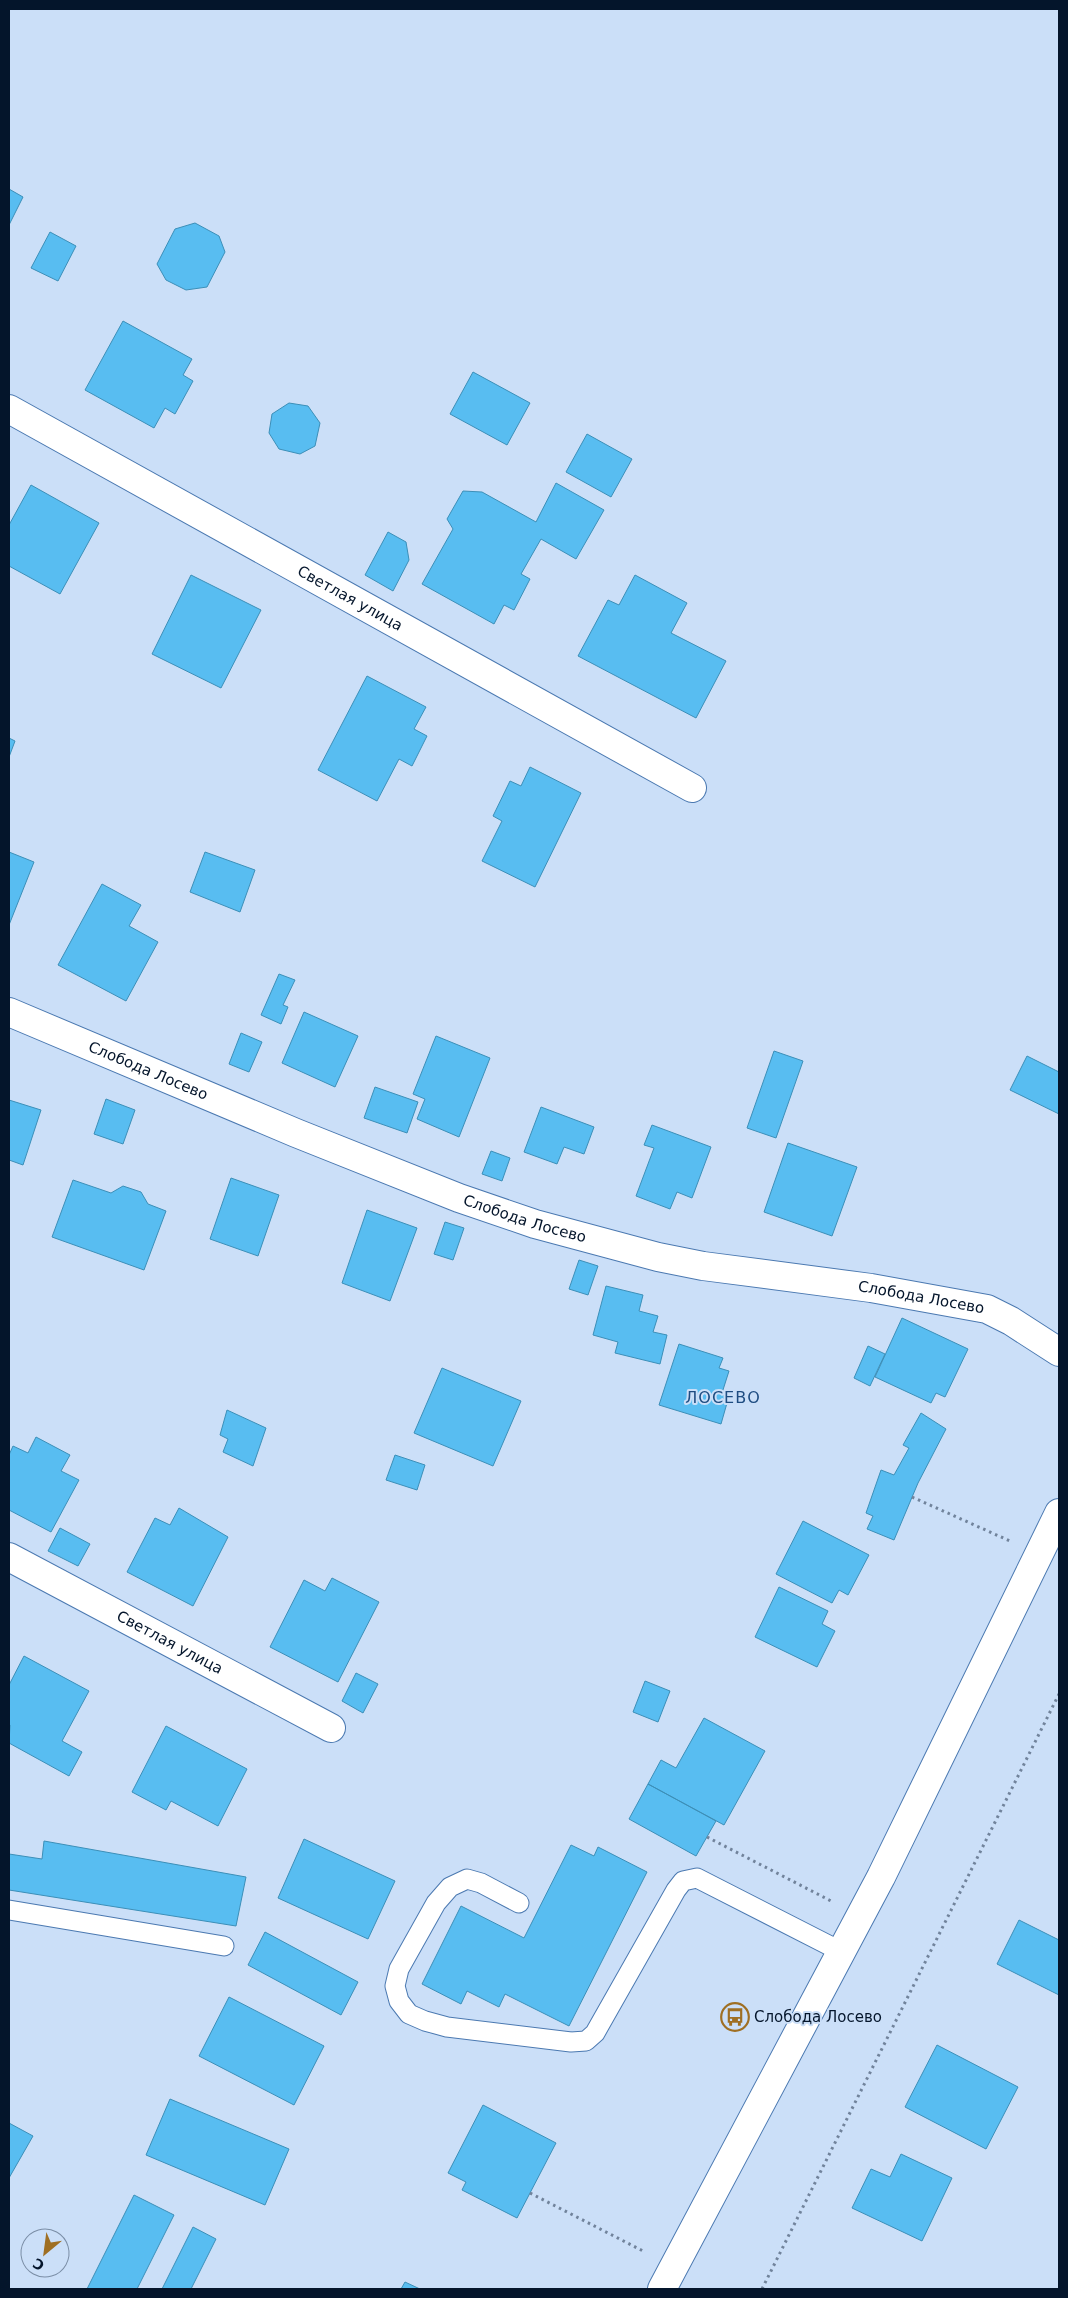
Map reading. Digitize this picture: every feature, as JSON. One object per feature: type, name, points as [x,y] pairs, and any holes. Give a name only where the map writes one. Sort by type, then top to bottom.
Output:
[{"type":"street","name":"Светлая улица","points":[[9,410],[692,788]]},
{"type":"street","name":"Слобода Лосево","points":[[9,1012],[296,1133],[459,1198],[535,1224],[658,1257],[702,1266],[871,1288],[987,1309],[1011,1321],[1059,1352]]},
{"type":"street","points":[[668,2278],[861,1916],[1059,1513]]},
{"type":"street","name":"Светлая улица","points":[[9,1558],[331,1728]]},
{"type":"lane","points":[[519,1903],[480,1883],[467,1879],[450,1886],[436,1903],[399,1970],[395,1986],[399,2001],[409,2014],[424,2021],[447,2027],[570,2042],[586,2041],[595,2033],[676,1890],[683,1881],[697,1878],[842,1952]]},
{"type":"lane","points":[[9,1910],[224,1946]]},
{"type":"path","points":[[912,1497],[1039,1554]]},
{"type":"path","points":[[762,2289],[1059,1694]]},
{"type":"path","points":[[707,1837],[861,1916]]},
{"type":"path","points":[[530,2193],[668,2278]]},
{"type":"building","points":[[9,189],[23,197],[9,225]]},
{"type":"building","points":[[195,223],[219,236],[225,252],[207,287],[186,290],[166,280],[157,264],[175,229]]},
{"type":"building","points":[[50,232],[76,246],[58,281],[31,268]]},
{"type":"building","points":[[123,321],[192,359],[183,375],[193,381],[175,414],[165,408],[154,428],[85,390]]},
{"type":"building","points":[[473,372],[530,403],[507,445],[450,414]]},
{"type":"building","points":[[289,403],[308,406],[320,423],[315,446],[300,454],[279,449],[269,433],[272,414]]},
{"type":"building","points":[[587,434],[632,459],[611,497],[566,472]]},
{"type":"building","points":[[556,483],[604,510],[576,559],[541,539],[521,574],[530,579],[514,610],[504,605],[494,624],[422,584],[453,529],[447,519],[463,491],[482,492],[536,522]]},
{"type":"building","points":[[31,485],[99,523],[60,594],[9,566],[9,525]]},
{"type":"building","points":[[388,532],[406,542],[409,560],[393,591],[365,575]]},
{"type":"building","points":[[191,575],[261,610],[221,688],[152,654]]},
{"type":"building","points":[[635,575],[687,603],[671,633],[726,661],[696,718],[578,656],[608,600],[619,605]]},
{"type":"building","points":[[367,676],[426,707],[414,729],[427,736],[412,766],[399,759],[377,801],[318,770]]},
{"type":"building","points":[[9,738],[15,741],[9,757]]},
{"type":"building","points":[[530,767],[581,793],[535,887],[482,861],[502,821],[493,816],[510,781],[521,786]]},
{"type":"building","points":[[9,852],[34,862],[9,925]]},
{"type":"building","points":[[205,852],[255,870],[240,912],[190,892]]},
{"type":"building","points":[[102,884],[141,905],[129,926],[158,942],[126,1001],[58,965]]},
{"type":"building","points":[[279,974],[295,980],[283,1005],[288,1007],[281,1024],[261,1015]]},
{"type":"building","points":[[304,1012],[358,1036],[335,1087],[282,1063]]},
{"type":"building","points":[[241,1033],[262,1042],[249,1072],[229,1064]]},
{"type":"building","points":[[436,1036],[490,1058],[459,1137],[417,1119],[425,1099],[413,1094]]},
{"type":"building","points":[[774,1051],[803,1061],[776,1138],[747,1128]]},
{"type":"building","points":[[1027,1056],[1059,1072],[1059,1114],[1010,1090]]},
{"type":"building","points":[[375,1087],[418,1102],[407,1133],[364,1118]]},
{"type":"building","points":[[106,1099],[135,1110],[123,1144],[94,1134]]},
{"type":"building","points":[[9,1100],[41,1110],[23,1165],[9,1160]]},
{"type":"building","points":[[541,1107],[594,1127],[584,1154],[564,1147],[557,1164],[524,1152]]},
{"type":"building","points":[[652,1125],[711,1147],[692,1198],[677,1192],[670,1209],[636,1196],[654,1148],[644,1145]]},
{"type":"building","points":[[788,1143],[857,1167],[832,1236],[764,1212]]},
{"type":"building","points":[[491,1151],[510,1158],[502,1181],[482,1174]]},
{"type":"building","points":[[231,1178],[279,1195],[258,1256],[210,1239]]},
{"type":"building","points":[[73,1180],[111,1193],[123,1186],[141,1192],[148,1204],[166,1211],[144,1270],[52,1237]]},
{"type":"building","points":[[367,1210],[417,1228],[390,1301],[342,1283]]},
{"type":"building","points":[[445,1222],[464,1228],[453,1260],[434,1254]]},
{"type":"building","points":[[579,1260],[598,1266],[588,1295],[569,1289]]},
{"type":"building","points":[[606,1286],[643,1295],[639,1311],[658,1316],[653,1332],[667,1335],[660,1364],[615,1353],[618,1342],[593,1335]]},
{"type":"building","points":[[902,1318],[968,1349],[945,1397],[936,1393],[931,1403],[875,1377]]},
{"type":"building","points":[[679,1344],[723,1358],[719,1368],[729,1371],[722,1393],[729,1396],[721,1424],[659,1405]]},
{"type":"building","points":[[868,1346],[885,1354],[870,1386],[854,1378]]},
{"type":"building","points":[[442,1368],[521,1401],[493,1466],[414,1433]]},
{"type":"building","points":[[227,1410],[266,1428],[253,1466],[223,1452],[228,1439],[220,1435]]},
{"type":"building","points":[[921,1413],[946,1429],[918,1483],[894,1540],[867,1529],[873,1516],[866,1513],[881,1470],[894,1475],[909,1448],[903,1445]]},
{"type":"building","points":[[36,1437],[70,1455],[61,1471],[79,1480],[51,1532],[9,1510],[9,1455],[13,1446],[28,1453]]},
{"type":"building","points":[[395,1455],[425,1465],[417,1490],[386,1480]]},
{"type":"building","points":[[179,1508],[228,1537],[193,1606],[127,1572],[155,1518],[170,1525]]},
{"type":"building","points":[[803,1521],[869,1555],[848,1595],[839,1590],[832,1603],[776,1574]]},
{"type":"building","points":[[60,1528],[90,1544],[78,1566],[48,1551]]},
{"type":"building","points":[[332,1578],[379,1602],[338,1682],[270,1647],[304,1580],[325,1591]]},
{"type":"building","points":[[779,1587],[828,1611],[822,1624],[835,1631],[817,1667],[755,1637]]},
{"type":"building","points":[[24,1656],[89,1691],[62,1741],[82,1752],[69,1776],[9,1743],[9,1685]]},
{"type":"building","points":[[356,1673],[378,1684],[363,1713],[342,1701]]},
{"type":"building","points":[[645,1681],[670,1691],[658,1722],[633,1712]]},
{"type":"building","points":[[704,1718],[765,1751],[724,1825],[648,1784],[661,1760],[676,1768]]},
{"type":"building","points":[[166,1726],[247,1769],[218,1826],[171,1801],[166,1810],[132,1792]]},
{"type":"building","points":[[648,1784],[716,1821],[696,1856],[629,1819]]},
{"type":"building","points":[[304,1839],[395,1881],[368,1939],[278,1898]]},
{"type":"building","points":[[44,1841],[246,1877],[236,1926],[9,1890],[9,1854],[42,1859]]},
{"type":"building","points":[[571,1845],[594,1856],[598,1847],[647,1872],[569,2026],[505,1994],[499,2007],[467,1991],[461,2004],[422,1984],[461,1906],[524,1938]]},
{"type":"building","points":[[1019,1920],[1059,1940],[1059,1995],[997,1964]]},
{"type":"building","points":[[265,1932],[358,1982],[341,2015],[248,1965]]},
{"type":"building","points":[[229,1997],[324,2046],[294,2105],[199,2056]]},
{"type":"building","points":[[937,2045],[1018,2087],[986,2149],[905,2107]]},
{"type":"building","points":[[170,2099],[289,2149],[265,2205],[146,2155]]},
{"type":"building","points":[[483,2105],[556,2143],[517,2218],[462,2190],[466,2182],[448,2173]]},
{"type":"building","points":[[9,2123],[33,2136],[9,2178]]},
{"type":"building","points":[[901,2154],[952,2178],[922,2241],[852,2208],[871,2169],[890,2177]]},
{"type":"building","points":[[134,2195],[174,2215],[137,2289],[87,2289]]},
{"type":"building","points":[[193,2227],[216,2239],[191,2289],[162,2289]]},
{"type":"building","points":[[405,2282],[420,2289],[401,2289]]},
{"type":"place","name":"Слобода Лосево","points":[[735,2017]]},
{"type":"district","name":"ЛОСЕВО","points":[[723,1397]]}]
